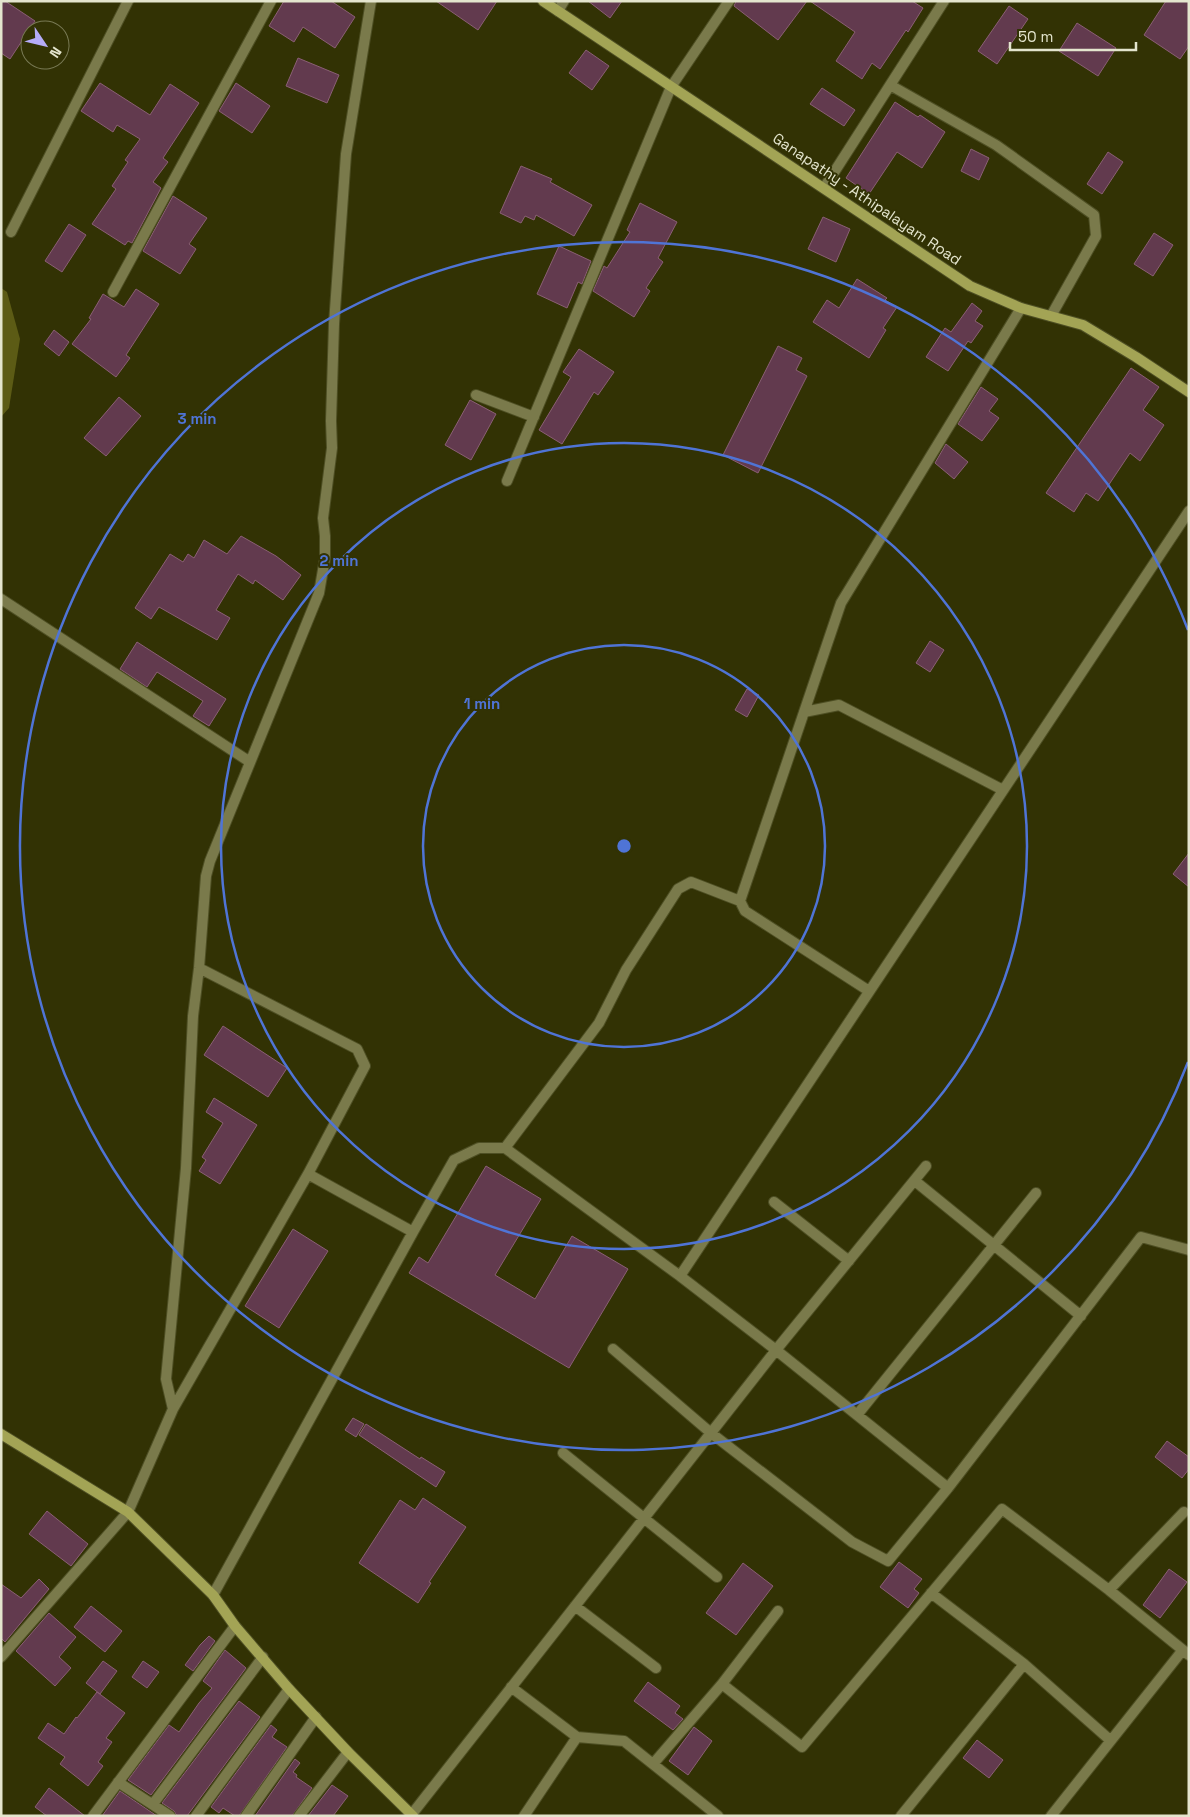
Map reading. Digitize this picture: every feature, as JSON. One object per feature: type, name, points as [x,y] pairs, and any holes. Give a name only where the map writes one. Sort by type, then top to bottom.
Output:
[{"type":"main road","name":"Ganapathy - Athipalayam Road","points":[[543,1],[970,286],[1021,308],[1083,325],[1189,392]]},
{"type":"main road","points":[[1,1434],[128,1512],[213,1595],[235,1626],[289,1689],[348,1752],[412,1815]]},
{"type":"street","points":[[11,232],[128,1]]},
{"type":"street","points":[[113,292],[270,1]]},
{"type":"street","points":[[173,1409],[166,1379],[186,1168],[193,1016],[199,968],[206,876],[210,861],[319,593],[325,558],[323,518],[332,448],[334,324],[346,154],[371,1]]},
{"type":"street","points":[[558,11],[564,1]]},
{"type":"street","points":[[507,481],[671,87],[729,1]]},
{"type":"street","points":[[824,188],[944,1]]},
{"type":"street","points":[[890,85],[996,145],[1094,215],[1096,236],[1051,316]]},
{"type":"street","points":[[740,902],[841,603],[1021,308]]},
{"type":"street","points":[[476,395],[534,417]]},
{"type":"street","points":[[680,1276],[1189,511]]},
{"type":"street","points":[[1,599],[250,762]]},
{"type":"street","points":[[804,712],[839,705],[1003,790]]},
{"type":"street","points":[[505,1148],[599,1023],[626,970],[678,889],[691,882],[740,902],[746,911],[869,991]]},
{"type":"street","points":[[1,1657],[128,1512],[173,1409],[308,1174],[365,1066],[357,1049],[199,968]]},
{"type":"street","points":[[213,1595],[454,1160],[479,1148],[505,1148],[680,1276],[776,1350],[948,1488]]},
{"type":"street","points":[[412,1815],[776,1350],[926,1166]]},
{"type":"street","points":[[308,1174],[413,1232]]},
{"type":"street","points":[[915,1180],[1081,1316]]},
{"type":"street","points":[[857,1415],[1036,1193]]},
{"type":"street","points":[[774,1202],[849,1261]]},
{"type":"street","points":[[613,1349],[711,1433],[852,1542],[888,1562],[948,1488],[1141,1238],[1189,1250]]},
{"type":"street","points":[[562,1453],[718,1577]]},
{"type":"street","points":[[722,1684],[802,1747],[1002,1509],[1109,1590],[1186,1653],[1110,1740],[1050,1816]]},
{"type":"street","points":[[1109,1590],[1184,1512]]},
{"type":"street","points":[[931,1593],[1024,1664],[1110,1740]]},
{"type":"street","points":[[575,1606],[656,1668]]},
{"type":"street","points":[[653,1764],[722,1684],[778,1612]]},
{"type":"street","points":[[93,1816],[235,1626]]},
{"type":"street","points":[[153,1804],[263,1657]]},
{"type":"street","points":[[901,1816],[1024,1664]]},
{"type":"street","points":[[511,1688],[576,1737],[624,1741],[718,1816]]},
{"type":"street","points":[[196,1816],[289,1689]]},
{"type":"street","points":[[246,1816],[316,1717]]},
{"type":"street","points":[[524,1816],[576,1737]]},
{"type":"street","points":[[299,1816],[348,1752]]},
{"type":"street","points":[[118,1782],[170,1816]]},
{"type":"shaded area","points":[[1,288],[7,292],[20,339],[9,408],[1,417]]},
{"type":"building","points":[[1,1],[5,1],[34,20],[20,20],[20,44],[10,59],[1,53]]},
{"type":"building","points":[[284,1],[331,1],[355,17],[335,48],[303,27],[294,42],[269,26]]},
{"type":"building","points":[[436,1],[497,1],[478,30]]},
{"type":"building","points":[[588,1],[622,1],[610,18]]},
{"type":"building","points":[[736,1],[807,1],[778,40],[734,6]]},
{"type":"building","points":[[810,1],[912,1],[923,8],[908,32],[906,30],[880,69],[872,63],[862,79],[836,61],[855,32]]},
{"type":"building","points":[[1166,1],[1189,1],[1189,46],[1180,59],[1144,35]]},
{"type":"building","points":[[1009,6],[1028,19],[997,64],[978,51]]},
{"type":"building","points":[[1077,23],[1116,48],[1098,76],[1059,51]]},
{"type":"building","points":[[586,50],[609,66],[592,90],[569,73]]},
{"type":"building","points":[[298,58],[339,75],[327,103],[286,86]]},
{"type":"building","points":[[100,83],[150,115],[170,84],[199,103],[163,158],[168,162],[153,182],[161,188],[132,243],[128,241],[125,245],[92,224],[116,189],[112,186],[128,162],[125,160],[140,139],[117,125],[113,132],[81,111]]},
{"type":"building","points":[[236,83],[270,106],[252,133],[219,111]]},
{"type":"building","points":[[822,88],[855,110],[844,126],[810,104]]},
{"type":"building","points":[[895,102],[918,117],[920,115],[945,132],[922,168],[897,152],[869,194],[846,178]]},
{"type":"building","points":[[971,149],[989,158],[979,180],[961,171]]},
{"type":"building","points":[[1108,152],[1123,162],[1102,194],[1087,184]]},
{"type":"building","points":[[521,166],[552,179],[550,182],[592,205],[574,236],[536,215],[534,220],[525,216],[521,223],[500,213]]},
{"type":"building","points":[[173,196],[207,218],[189,244],[196,249],[180,274],[143,251]]},
{"type":"building","points":[[640,203],[677,222],[658,258],[663,262],[646,288],[650,291],[634,317],[593,291],[604,266],[607,268],[630,232],[627,230]]},
{"type":"building","points":[[823,217],[850,229],[836,262],[808,249]]},
{"type":"building","points":[[69,224],[86,235],[62,272],[45,261]]},
{"type":"building","points":[[1154,233],[1173,245],[1153,276],[1134,264]]},
{"type":"building","points":[[559,246],[591,261],[582,284],[578,282],[567,308],[537,294]]},
{"type":"building","points":[[857,279],[887,298],[885,300],[897,307],[883,328],[886,330],[869,358],[813,322],[827,300],[839,308]]},
{"type":"building","points":[[136,289],[159,304],[126,355],[130,358],[116,377],[72,344],[91,319],[89,318],[103,294],[124,307]]},
{"type":"building","points":[[972,303],[982,311],[975,321],[983,326],[971,343],[968,341],[948,371],[926,357],[945,328],[951,332]]},
{"type":"building","points":[[54,330],[69,342],[59,356],[44,344]]},
{"type":"building","points":[[778,346],[802,358],[796,370],[807,376],[758,473],[723,455]]},
{"type":"building","points":[[579,349],[614,372],[598,395],[594,392],[562,444],[539,430],[571,377],[563,372]]},
{"type":"building","points":[[1131,368],[1159,387],[1143,410],[1164,425],[1140,461],[1130,453],[1098,501],[1086,493],[1074,512],[1046,493]]},
{"type":"building","points":[[981,387],[998,399],[989,411],[999,418],[982,441],[958,424]]},
{"type":"building","points":[[119,397],[141,416],[106,456],[84,438]]},
{"type":"building","points":[[470,400],[496,414],[471,460],[445,445]]},
{"type":"building","points":[[946,444],[968,462],[954,479],[935,463]]},
{"type":"building","points":[[241,536],[276,556],[301,575],[283,600],[255,580],[253,584],[238,574],[216,610],[230,618],[217,640],[159,607],[151,619],[135,608],[170,554],[183,562],[188,554],[194,558],[204,540],[227,554]]},
{"type":"building","points":[[930,641],[944,650],[930,672],[916,663]]},
{"type":"building","points":[[137,642],[226,699],[209,726],[193,716],[203,701],[157,672],[147,687],[120,669]]},
{"type":"building","points":[[747,689],[759,695],[747,717],[735,710]]},
{"type":"building","points":[[1189,853],[1189,887],[1173,874]]},
{"type":"building","points":[[223,1026],[287,1068],[268,1097],[204,1055]]},
{"type":"building","points":[[214,1098],[257,1125],[220,1184],[199,1171],[206,1160],[202,1157],[223,1123],[206,1112]]},
{"type":"building","points":[[486,1166],[541,1199],[495,1275],[535,1299],[572,1236],[628,1269],[569,1368],[409,1273],[419,1257],[428,1263]]},
{"type":"building","points":[[293,1229],[328,1251],[279,1328],[245,1306]]},
{"type":"building","points":[[353,1418],[364,1424],[356,1437],[345,1430]]},
{"type":"building","points":[[366,1424],[420,1459],[421,1457],[445,1472],[436,1487],[359,1435]]},
{"type":"building","points":[[1167,1441],[1189,1457],[1189,1469],[1182,1478],[1155,1457]]},
{"type":"building","points":[[423,1498],[466,1527],[429,1582],[431,1583],[418,1603],[359,1563],[400,1500],[415,1510]]},
{"type":"building","points":[[47,1511],[88,1544],[71,1566],[29,1534]]},
{"type":"building","points":[[899,1562],[922,1579],[914,1589],[919,1593],[908,1608],[880,1587]]},
{"type":"building","points":[[743,1563],[773,1586],[736,1635],[706,1613]]},
{"type":"building","points":[[1169,1569],[1187,1582],[1160,1618],[1143,1605]]},
{"type":"building","points":[[39,1579],[49,1589],[5,1642],[1,1638],[1,1584],[21,1598]]},
{"type":"building","points":[[91,1606],[122,1631],[105,1652],[74,1627]]},
{"type":"building","points":[[49,1613],[76,1637],[59,1657],[71,1668],[55,1686],[16,1651]]},
{"type":"building","points":[[209,1636],[215,1641],[193,1671],[185,1665]]},
{"type":"building","points":[[225,1650],[246,1668],[151,1795],[128,1780],[169,1725],[179,1732],[212,1688],[203,1681]]},
{"type":"building","points":[[103,1661],[117,1671],[100,1694],[86,1683]]},
{"type":"building","points":[[143,1661],[159,1672],[147,1688],[132,1677]]},
{"type":"building","points":[[648,1682],[680,1706],[675,1713],[683,1719],[673,1730],[634,1701]]},
{"type":"building","points":[[97,1692],[125,1713],[106,1738],[112,1742],[98,1762],[103,1766],[88,1786],[60,1764],[65,1757],[38,1738],[48,1723],[64,1734]]},
{"type":"building","points":[[239,1701],[260,1717],[187,1816],[177,1816],[174,1811],[162,1803]]},
{"type":"building","points":[[271,1725],[277,1730],[272,1737],[287,1747],[239,1816],[235,1816],[223,1808],[219,1813],[211,1807]]},
{"type":"building","points":[[694,1727],[712,1741],[688,1775],[669,1761]]},
{"type":"building","points":[[977,1740],[1003,1760],[989,1778],[963,1758]]},
{"type":"building","points":[[295,1759],[300,1763],[293,1772],[297,1775],[296,1777],[312,1788],[292,1816],[255,1816]]},
{"type":"building","points":[[332,1785],[348,1796],[333,1816],[308,1816]]},
{"type":"building","points":[[49,1788],[85,1816],[47,1816],[35,1807]]},
{"type":"building","points":[[120,1791],[157,1816],[102,1816]]}]
